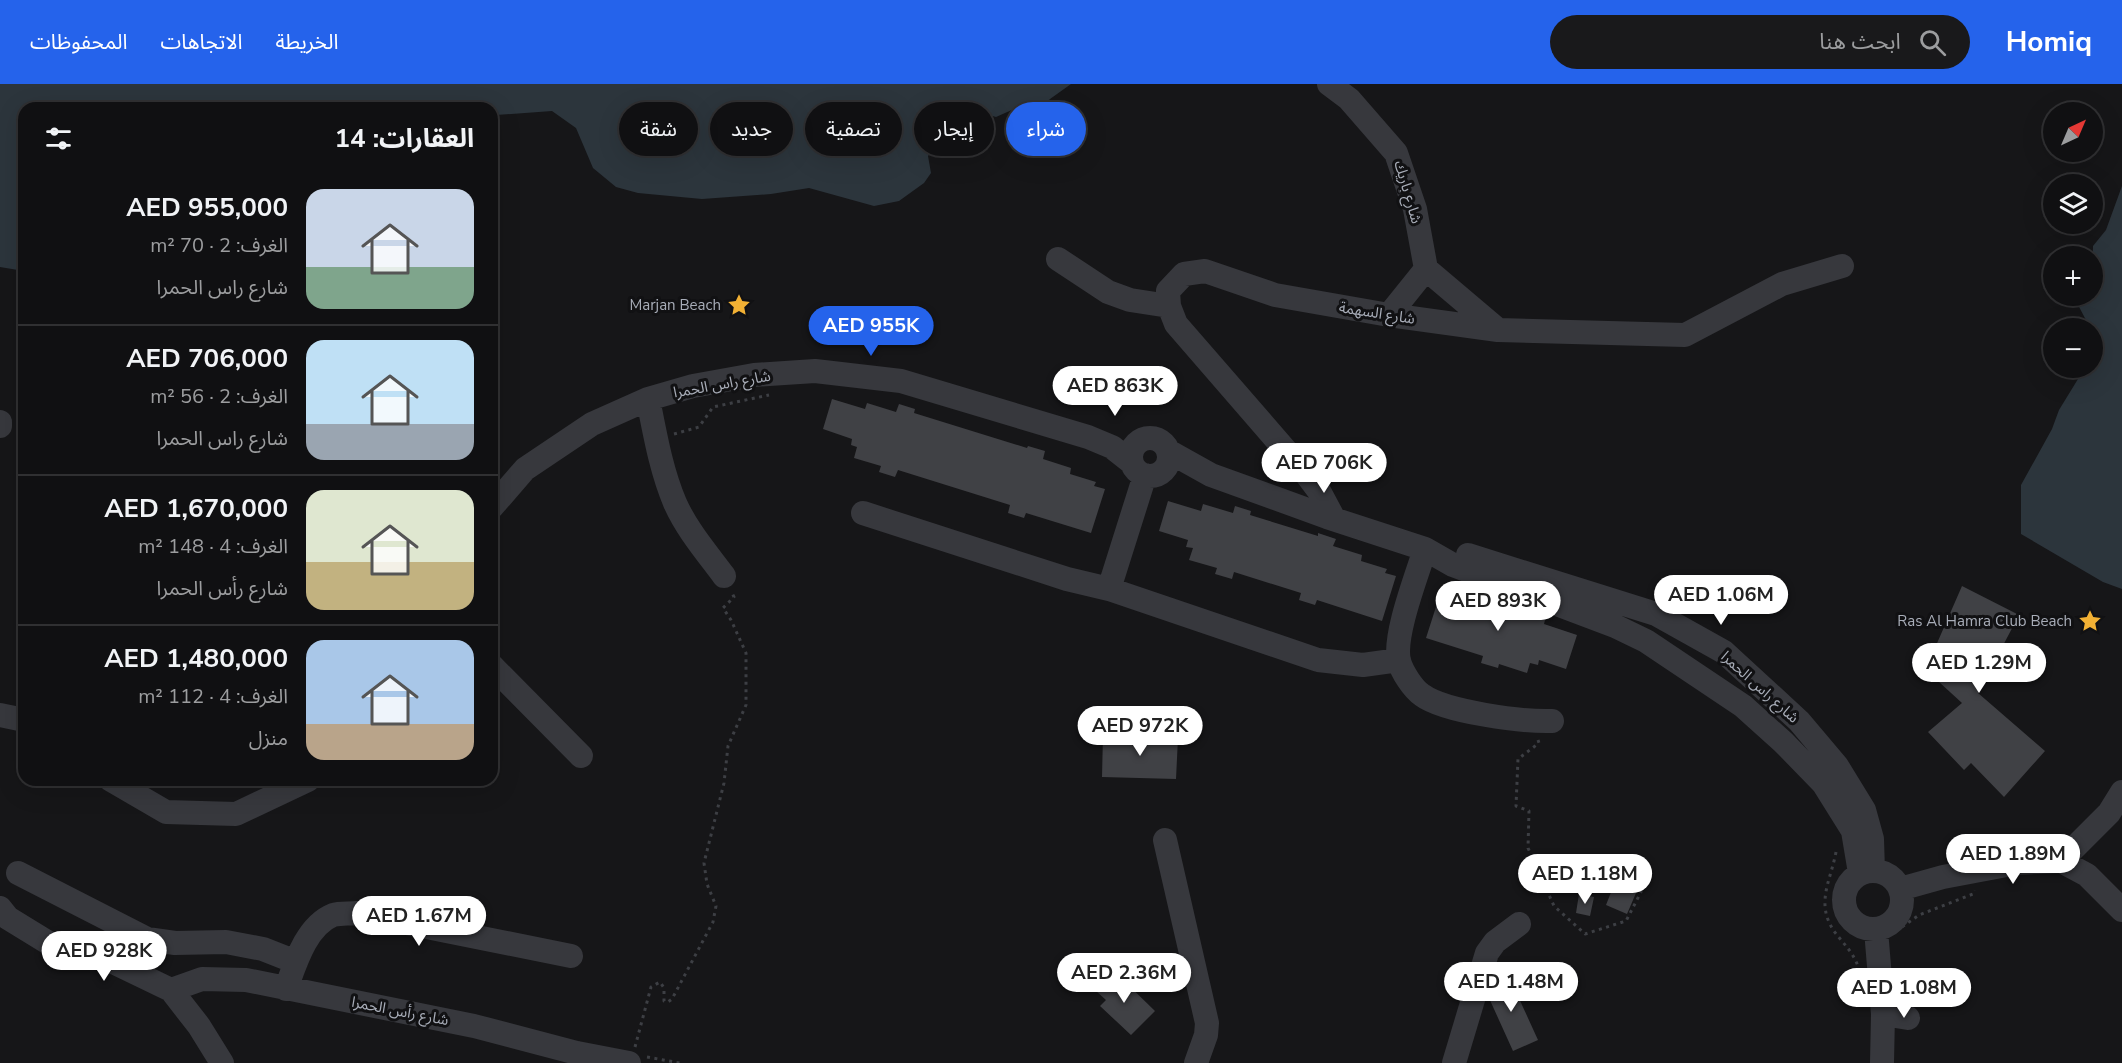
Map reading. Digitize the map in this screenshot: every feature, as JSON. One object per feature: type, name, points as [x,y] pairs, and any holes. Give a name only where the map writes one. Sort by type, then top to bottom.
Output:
[{"type":"street","name":"شارع باريك","points":[[1329,84],[1349,99],[1396,153],[1415,209],[1426,269]]},
{"type":"street","points":[[1058,259],[1108,292],[1130,300],[1169,306],[1176,324],[1307,475],[1327,510]]},
{"type":"street","name":"شارع السهمة","points":[[1169,306],[1168,291],[1184,274],[1205,271],[1275,295],[1389,315],[1498,330],[1684,335],[1782,284],[1842,266]]},
{"type":"street","points":[[1389,315],[1426,269],[1498,330]]},
{"type":"street","name":"شارع راس الحمرا","points":[[498,500],[525,469],[592,424],[648,399],[693,386],[754,375],[815,371],[901,381],[1088,437],[1152,464],[1210,475],[1327,510],[1425,549],[1454,565],[1615,626],[1646,641],[1743,706],[1784,742],[1823,783],[1853,831],[1867,872]]},
{"type":"street","points":[[648,399],[656,440],[675,503],[688,526],[724,576]]},
{"type":"street","name":"شارع راس الحمرا","points":[[1088,437],[1160,440],[1152,464]]},
{"type":"street","points":[[1109,589],[1152,464]]},
{"type":"street","points":[[863,513],[1067,579],[1109,589],[1318,660],[1363,665],[1399,660]]},
{"type":"street","points":[[1425,549],[1406,609],[1399,660],[1408,679],[1421,695],[1438,703],[1464,710],[1536,722],[1545,727]]},
{"type":"street","name":"شارع راس الحمرا","points":[[1425,549],[1460,553],[1656,614],[1724,652],[1799,721],[1837,766],[1864,810],[1872,839],[1867,872]]},
{"type":"street","points":[[498,672],[581,756]]},
{"type":"street","points":[[0,715],[18,719]]},
{"type":"street","points":[[121,786],[166,812],[236,814],[295,786]]},
{"type":"street","points":[[2061,861],[2109,813],[2122,792]]},
{"type":"street","points":[[1165,840],[1205,1010],[1206,1035],[1196,1063]]},
{"type":"street","points":[[1900,889],[1943,877],[2017,863],[2061,861],[2087,875],[2122,910]]},
{"type":"street","points":[[1882,1063],[1883,1014],[1880,976],[1885,931],[1898,916],[1902,902],[1900,889],[1889,876],[1867,872],[1851,880],[1845,890],[1846,913],[1854,923],[1864,928],[1885,931]]},
{"type":"street","points":[[18,873],[147,939],[175,943],[226,942],[263,949],[296,962]]},
{"type":"street","points":[[0,908],[8,918],[52,945],[115,963],[171,990],[199,1026],[222,1063]]},
{"type":"street","points":[[286,988],[305,944],[317,928],[334,915],[357,913],[572,956]]},
{"type":"street","points":[[1454,1063],[1487,953],[1495,942],[1520,924]]},
{"type":"street","name":"شارع رأس الحمرا","points":[[171,990],[202,979],[246,980],[474,1026],[577,1053],[636,1058]]},
{"type":"street","points":[[1883,1014],[1908,1018]]},
{"type":"path","points":[[656,440],[699,427],[713,407],[774,394]]},
{"type":"path","points":[[680,1063],[636,1058],[651,987],[660,982],[664,988],[664,1001],[668,1002],[672,999],[712,922],[716,906],[707,884],[704,863],[724,783],[728,746],[746,705],[747,679],[746,652],[723,608],[734,597],[724,576]]},
{"type":"path","points":[[1545,727],[1539,743],[1518,759],[1516,806],[1528,811],[1527,848],[1554,906],[1585,934],[1626,921],[1641,892],[1639,883],[1630,876]]},
{"type":"path","points":[[1837,844],[1834,864],[1825,887],[1825,909],[1833,929],[1852,951],[1862,975],[1880,976]]},
{"type":"path","points":[[1885,931],[1973,894],[1975,887]]},
{"type":"shaded area","points":[[0,84],[1071,84],[1047,102],[1006,102],[1006,113],[996,117],[994,116],[994,102],[914,102],[914,156],[928,156],[931,173],[924,183],[899,201],[874,206],[809,188],[771,194],[702,199],[638,193],[616,187],[593,168],[576,128],[552,111],[498,115],[498,102],[18,102],[18,270],[0,267]]},
{"type":"shaded area","points":[[2122,186],[2122,589],[2103,582],[2021,534],[2021,485],[2052,429],[2059,410],[2078,378],[2103,378],[2103,318],[2085,318],[2079,306],[2103,306],[2103,246],[2093,246],[2106,230]]},
{"type":"building","points":[[832,399],[865,409],[867,403],[896,412],[899,404],[915,409],[914,413],[1027,448],[1028,446],[1045,451],[1043,459],[1071,468],[1070,474],[1096,482],[1094,486],[1105,489],[1091,533],[1026,513],[1024,518],[1008,513],[1010,505],[898,470],[895,477],[879,472],[881,466],[854,458],[857,447],[851,445],[852,439],[823,429]]},
{"type":"building","points":[[1168,501],[1201,511],[1203,504],[1233,513],[1235,506],[1251,511],[1250,515],[1318,536],[1318,533],[1336,539],[1333,546],[1362,555],[1361,561],[1387,569],[1385,573],[1396,576],[1382,621],[1317,600],[1315,605],[1299,600],[1301,593],[1234,572],[1232,579],[1215,574],[1217,568],[1189,560],[1193,548],[1186,547],[1188,540],[1159,531]]},
{"type":"building","points":[[1443,585],[1500,603],[1501,599],[1519,605],[1517,612],[1545,620],[1544,624],[1577,635],[1566,669],[1539,660],[1538,665],[1530,663],[1527,673],[1499,664],[1498,668],[1481,663],[1483,656],[1426,638]]},
{"type":"building","points":[[1962,586],[2019,615],[1978,693],[2045,751],[2004,797],[1971,763],[1964,770],[1928,732],[1962,703],[1927,671],[1942,660],[1931,657]]},
{"type":"building","points":[[1103,735],[1178,738],[1176,779],[1102,777]]},
{"type":"building","points":[[1617,877],[1639,886],[1627,914],[1606,905]]},
{"type":"building","points":[[1579,894],[1594,897],[1590,916],[1576,913]]},
{"type":"building","points":[[1115,972],[1155,1011],[1131,1035],[1100,1006],[1106,1000],[1096,991]]},
{"type":"building","points":[[1507,972],[1538,1040],[1513,1051],[1489,998],[1495,977]]},
{"type":"place","name":"Marjan Beach","points":[[739,305]]},
{"type":"place","name":"Ras Al Hamra Club Beach","points":[[2090,621]]}]
